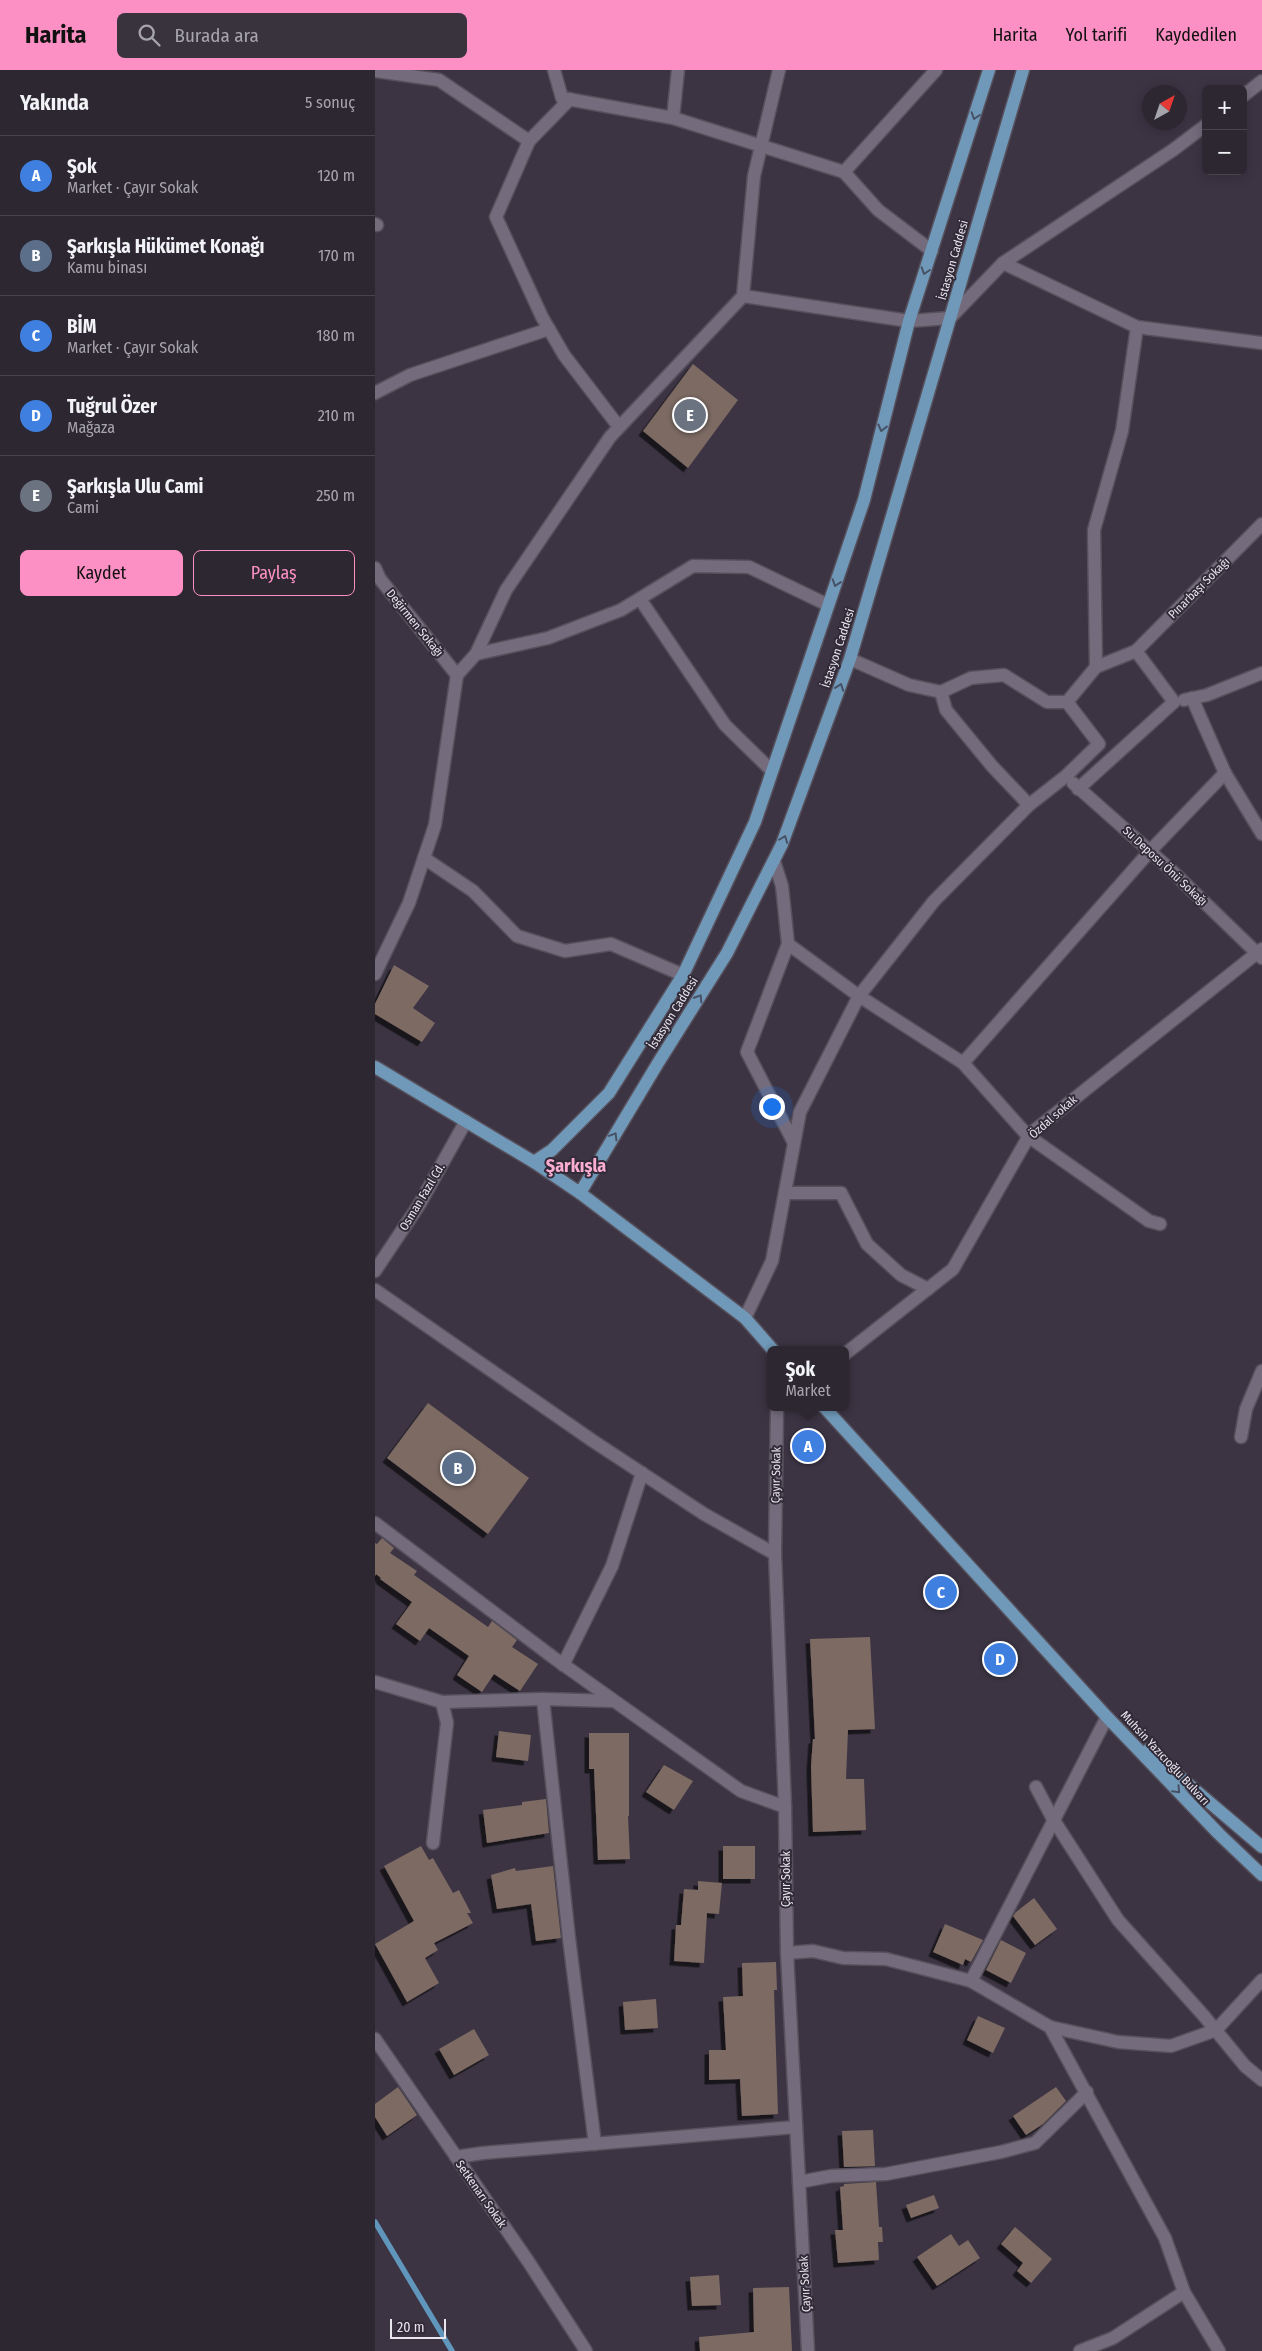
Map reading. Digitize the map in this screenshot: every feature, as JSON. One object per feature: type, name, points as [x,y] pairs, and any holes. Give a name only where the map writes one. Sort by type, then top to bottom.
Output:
[{"type":"main road","name":"İstasyon Caddesi","points":[[534,1162],[552,1150],[609,1093],[683,975],[755,822],[864,500],[909,321],[989,70]]},
{"type":"main road","name":"İstasyon Caddesi","points":[[580,1193],[727,953],[782,844],[850,659],[1023,70]]},
{"type":"main road","points":[[375,1067],[534,1162],[580,1193],[745,1318],[770,1346]]},
{"type":"main road","points":[[828,1411],[1107,1717]]},
{"type":"main road","name":"Muhsin Yazıcıoğlu Bulvarı","points":[[1107,1717],[1211,1802],[1262,1847]]},
{"type":"main road","name":"Muhsin Yazıcıoğlu Bulvarı","points":[[1107,1717],[1219,1834],[1262,1875]]},
{"type":"street","points":[[555,70],[562,98],[673,118],[844,172],[878,210],[932,251]]},
{"type":"street","points":[[673,118],[678,70]]},
{"type":"street","points":[[375,974],[409,903],[435,825],[457,675],[475,654],[506,590],[610,437],[743,296],[754,176],[779,70]]},
{"type":"street","points":[[844,172],[936,70]]},
{"type":"street","points":[[375,71],[439,80],[529,142]]},
{"type":"street","points":[[1247,93],[1262,81]]},
{"type":"street","points":[[570,99],[529,142],[496,217],[563,355],[619,427]]},
{"type":"street","points":[[743,296],[909,321],[951,318],[1003,263],[1173,150],[1202,128]]},
{"type":"street","points":[[1003,263],[1137,327],[1262,343]]},
{"type":"street","points":[[1096,667],[1093,530],[1122,431],[1137,327]]},
{"type":"street","points":[[375,393],[410,375],[549,329]]},
{"type":"street","name":"Pınarbaşı Sokağı","points":[[1136,651],[1262,524]]},
{"type":"street","points":[[475,654],[548,638],[621,610],[693,566],[749,567],[828,605]]},
{"type":"street","name":"Değirmen Sokağı","points":[[375,568],[380,579],[457,675]]},
{"type":"street","points":[[641,598],[725,725],[772,771]]},
{"type":"street","points":[[1067,702],[1096,667],[1136,651],[1174,702]]},
{"type":"street","points":[[850,659],[909,685],[941,692],[971,678],[1004,675],[1047,702],[1067,702]]},
{"type":"street","points":[[1078,789],[1174,702],[1207,695],[1262,673]]},
{"type":"street","points":[[941,692],[946,710],[992,766],[1029,805]]},
{"type":"street","points":[[1192,698],[1225,773],[1262,834]]},
{"type":"street","points":[[745,1318],[771,1261],[800,1112],[859,996],[934,901],[1029,805],[1066,776],[1099,744],[1067,702]]},
{"type":"street","points":[[963,1063],[1150,851],[1225,773]]},
{"type":"street","name":"Su Deposu Önü Sokağı","points":[[1066,776],[1078,789],[1150,851],[1260,953]]},
{"type":"street","points":[[424,858],[473,891],[517,936],[565,951],[611,944],[683,975]]},
{"type":"street","points":[[774,861],[782,886],[788,944],[747,1052],[794,1144]]},
{"type":"street","points":[[788,944],[859,996],[963,1063],[1029,1136],[1149,1221],[1160,1224]]},
{"type":"street","name":"Özdal sokak","points":[[849,1351],[953,1268],[1029,1136],[1260,953]]},
{"type":"street","name":"Osman Fazıl Cd.","points":[[376,1269],[419,1204],[466,1121]]},
{"type":"street","points":[[785,1193],[841,1194],[867,1244],[901,1275],[928,1288]]},
{"type":"street","points":[[375,1290],[704,1514],[775,1554]]},
{"type":"street","points":[[1241,1438],[1246,1409],[1262,1371]]},
{"type":"street","name":"Çayır Sokak","points":[[777,1411],[775,1554],[785,1807],[787,1953],[808,2351]]},
{"type":"street","points":[[563,1665],[611,1566],[642,1473]]},
{"type":"street","points":[[375,1523],[563,1665],[741,1791],[785,1807]]},
{"type":"street","points":[[375,1682],[443,1702],[543,1699],[613,1701]]},
{"type":"street","points":[[543,1699],[569,1938],[595,2144]]},
{"type":"street","points":[[433,1843],[447,1723],[443,1702]]},
{"type":"street","points":[[971,1981],[1053,1818],[1107,1717]]},
{"type":"street","points":[[1036,1787],[1053,1818],[1118,1920],[1245,2066],[1262,2080]]},
{"type":"street","points":[[787,1953],[813,1951],[843,1958],[886,1959],[971,1981],[1050,2027],[1118,2042],[1171,2046],[1215,2030],[1262,1980]]},
{"type":"street","points":[[1050,2027],[1165,2238],[1184,2292],[1219,2351]]},
{"type":"street","name":"Setkenarı Sokak","points":[[375,2039],[528,2261],[586,2351]]},
{"type":"street","points":[[799,2182],[831,2176],[886,2174],[1001,2152],[1035,2143],[1087,2092]]},
{"type":"street","points":[[456,2157],[483,2153],[796,2128]]},
{"type":"street","points":[[1079,2351],[1113,2338],[1184,2292]]},
{"type":"building","points":[[693,364],[738,400],[688,468],[643,431]]},
{"type":"building","points":[[394,965],[429,986],[413,1008],[435,1023],[422,1042],[375,1014],[375,1004]]},
{"type":"building","points":[[428,1403],[529,1478],[488,1534],[387,1458]]},
{"type":"building","points":[[382,1538],[394,1548],[390,1553],[417,1571],[414,1575],[488,1627],[492,1621],[517,1640],[512,1647],[538,1664],[520,1691],[494,1674],[482,1692],[457,1675],[469,1656],[429,1628],[420,1641],[396,1624],[412,1602],[376,1574],[375,1576],[375,1543],[377,1544]]},
{"type":"building","points":[[870,1637],[875,1729],[848,1730],[846,1779],[864,1779],[866,1830],[813,1832],[811,1766],[813,1739],[815,1739],[810,1639]]},
{"type":"building","points":[[499,1731],[531,1735],[528,1761],[496,1757]]},
{"type":"building","points":[[589,1733],[629,1733],[628,1816],[630,1859],[598,1860],[594,1769],[589,1769]]},
{"type":"building","points":[[664,1765],[693,1781],[674,1810],[646,1792]]},
{"type":"building","points":[[546,1799],[549,1833],[487,1843],[483,1810],[522,1805],[522,1802]]},
{"type":"building","points":[[421,1846],[429,1860],[433,1858],[453,1893],[459,1890],[471,1913],[467,1913],[473,1923],[434,1943],[438,1950],[425,1958],[439,1983],[407,2002],[375,1944],[414,1921],[384,1866]]},
{"type":"building","points":[[723,1846],[755,1846],[755,1879],[723,1879]]},
{"type":"building","points":[[553,1866],[561,1938],[536,1941],[531,1904],[497,1909],[491,1875],[515,1868],[516,1871]]},
{"type":"building","points":[[698,1881],[722,1883],[719,1914],[707,1913],[704,1963],[674,1961],[676,1925],[681,1925],[684,1889],[698,1890]]},
{"type":"building","points":[[1034,1898],[1057,1929],[1035,1945],[1013,1916]]},
{"type":"building","points":[[945,1924],[983,1940],[971,1962],[965,1959],[963,1965],[933,1952]]},
{"type":"building","points":[[1001,1940],[1026,1953],[1011,1983],[986,1970]]},
{"type":"building","points":[[776,1962],[777,1990],[774,1990],[778,2114],[742,2116],[740,2079],[709,2080],[709,2050],[726,2050],[723,1997],[743,1996],[742,1963]]},
{"type":"building","points":[[656,1999],[658,2028],[625,2030],[623,2002]]},
{"type":"building","points":[[978,2016],[1005,2028],[993,2053],[967,2040]]},
{"type":"building","points":[[474,2029],[489,2055],[454,2075],[439,2049]]},
{"type":"building","points":[[398,2087],[417,2115],[387,2136],[375,2117],[375,2104]]},
{"type":"building","points":[[1056,2087],[1066,2101],[1043,2124],[1026,2135],[1013,2116]]},
{"type":"building","points":[[873,2130],[875,2166],[844,2167],[842,2131]]},
{"type":"building","points":[[876,2182],[879,2227],[882,2227],[883,2242],[878,2242],[879,2260],[838,2263],[835,2230],[843,2230],[840,2187],[844,2186],[844,2184]]},
{"type":"building","points":[[934,2195],[939,2208],[911,2218],[906,2205]]},
{"type":"building","points":[[1015,2227],[1052,2259],[1031,2283],[1017,2271],[1023,2263],[1001,2244]]},
{"type":"building","points":[[951,2234],[959,2246],[968,2240],[980,2258],[937,2286],[917,2257]]},
{"type":"building","points":[[719,2275],[721,2305],[692,2306],[690,2277]]},
{"type":"building","points":[[789,2287],[792,2351],[700,2351],[699,2337],[754,2332],[753,2288]]},
{"type":"waterway","points":[[375,2222],[452,2351]]},
{"type":"place","name":"Şarkışla Ulu Cami","points":[[690,415]]},
{"type":"place","name":"Şok","points":[[808,1446]]},
{"type":"place","name":"Şarkışla Hükümet Konağı","points":[[458,1468]]},
{"type":"place","name":"BİM","points":[[941,1592]]},
{"type":"place","name":"Tuğrul Özer","points":[[1000,1659]]},
{"type":"district","name":"Şarkışla","points":[[576,1166]]}]
